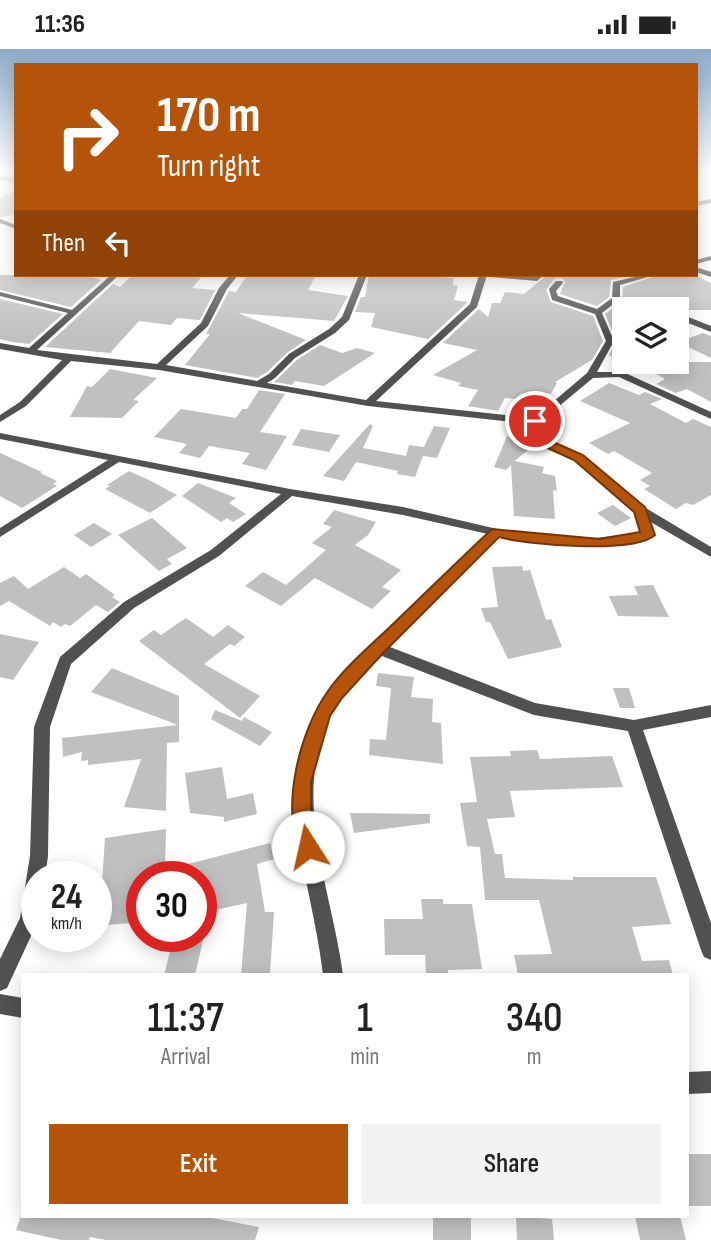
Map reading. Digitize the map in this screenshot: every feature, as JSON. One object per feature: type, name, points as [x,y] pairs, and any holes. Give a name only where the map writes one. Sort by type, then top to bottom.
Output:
[{"type":"street","points":[[32,350],[114,277]]},
{"type":"street","points":[[159,367],[205,324],[223,288],[232,277]]},
{"type":"street","points":[[260,383],[272,376],[292,356],[332,331],[346,318],[362,277]]},
{"type":"street","points":[[368,403],[448,332],[474,305],[482,277]]},
{"type":"street","points":[[598,312],[616,299],[616,284],[643,277]]},
{"type":"street","points":[[0,345],[69,358],[159,367],[368,403],[535,421],[544,417],[592,375],[610,341],[598,312],[555,297],[552,291],[559,283]]},
{"type":"street","points":[[0,294],[72,312]]},
{"type":"street","points":[[689,320],[711,329]]},
{"type":"street","points":[[0,419],[23,404],[69,358]]},
{"type":"street","points":[[592,375],[620,374],[711,416]]},
{"type":"street","points":[[535,421],[537,439],[579,458],[640,510],[711,553]]},
{"type":"street","points":[[0,436],[403,511],[509,536],[600,544],[620,541],[648,535],[640,510]]},
{"type":"street","points":[[0,533],[117,459]]},
{"type":"street","points":[[0,981],[29,919],[39,856],[43,727],[65,661],[129,605],[215,553],[290,492]]},
{"type":"street","points":[[333,973],[331,949],[302,814],[302,782],[322,715],[336,693],[377,648],[497,532]]},
{"type":"street","points":[[377,648],[534,709],[634,726],[711,711]]},
{"type":"street","points":[[634,726],[711,950]]},
{"type":"street","points":[[0,1003],[21,1008]]},
{"type":"street","points":[[689,1083],[711,1082]]},
{"type":"lane","points":[[514,277],[539,277]]},
{"type":"building","points":[[0,275],[93,277],[101,280],[71,307],[0,290]]},
{"type":"building","points":[[130,277],[201,277],[192,288],[215,290],[200,320],[177,318],[171,325],[139,321],[110,353],[45,347],[113,284],[120,287]]},
{"type":"building","points":[[246,277],[315,277],[308,290],[348,296],[334,321],[238,313],[306,340],[257,378],[185,365],[210,334],[206,334],[229,291],[236,292]]},
{"type":"building","points":[[369,277],[447,277],[454,278],[453,285],[458,286],[454,300],[468,302],[428,339],[371,327],[375,313],[355,312],[361,297],[365,297]]},
{"type":"building","points":[[545,277],[624,277],[611,280],[609,297],[597,306],[560,294],[565,282],[562,278],[554,279],[546,290],[551,302],[593,316],[603,341],[592,360],[555,382],[557,383],[551,394],[534,391],[531,399],[527,400],[505,398],[498,411],[468,406],[478,390],[458,386],[461,383],[433,375],[477,350],[443,343],[479,309],[488,317],[492,303],[500,303],[505,292],[524,294]]},
{"type":"building","points":[[652,277],[698,277],[711,283],[711,310],[689,310],[689,297],[622,297],[623,287]]},
{"type":"building","points":[[0,299],[63,314],[29,344],[12,342],[0,339]]},
{"type":"building","points":[[612,309],[612,331],[605,314]]},
{"type":"building","points":[[703,333],[711,336],[711,358],[689,347],[689,338]]},
{"type":"building","points":[[320,345],[342,353],[357,348],[375,353],[324,386],[295,381],[292,385],[274,382],[297,360]]},
{"type":"building","points":[[689,362],[711,362],[711,402],[687,389],[676,393],[656,384],[665,379],[656,374],[689,374]]},
{"type":"building","points":[[110,369],[157,378],[133,400],[139,401],[122,418],[70,417],[87,386],[92,387]]},
{"type":"building","points":[[609,383],[639,395],[645,392],[662,399],[650,404],[686,423],[693,419],[711,427],[711,495],[693,505],[686,503],[676,509],[644,489],[650,486],[640,480],[652,473],[614,451],[608,454],[589,443],[630,423],[580,401]]},
{"type":"building","points":[[259,390],[285,394],[260,432],[287,436],[266,470],[242,464],[250,453],[209,446],[200,458],[179,453],[187,444],[154,437],[181,409],[236,418],[242,409],[247,409]]},
{"type":"building","points":[[370,424],[373,426],[363,448],[406,456],[409,445],[424,447],[434,426],[450,428],[437,458],[423,456],[415,477],[356,462],[344,481],[323,476]]},
{"type":"building","points":[[301,429],[340,435],[329,452],[292,445]]},
{"type":"building","points":[[507,436],[531,447],[515,461],[544,467],[542,473],[555,476],[555,519],[514,516],[511,465],[506,470],[494,467]]},
{"type":"building","points":[[0,453],[42,472],[40,473],[57,481],[53,484],[57,486],[22,508],[0,496]]},
{"type":"building","points":[[129,471],[177,495],[150,513],[105,489]]},
{"type":"building","points":[[198,483],[236,498],[229,503],[246,514],[233,522],[227,518],[221,522],[182,496]]},
{"type":"building","points":[[613,505],[631,518],[615,526],[597,513]]},
{"type":"building","points":[[334,510],[376,522],[368,535],[355,545],[401,570],[382,587],[391,591],[372,609],[315,578],[281,606],[245,586],[263,572],[286,585],[326,550],[312,543],[332,527],[323,524]]},
{"type":"building","points":[[152,518],[187,548],[167,559],[172,564],[159,571],[118,535]]},
{"type":"building","points":[[94,523],[112,534],[91,547],[74,535]]},
{"type":"building","points":[[522,566],[523,571],[530,570],[546,620],[551,619],[562,647],[508,659],[490,622],[486,622],[481,608],[498,607],[492,567]]},
{"type":"building","points":[[64,567],[80,578],[86,574],[115,595],[112,597],[120,602],[108,612],[96,605],[70,626],[65,624],[61,627],[53,622],[50,626],[9,601],[0,606],[0,583],[14,576],[28,589]]},
{"type":"building","points":[[653,585],[669,617],[618,616],[609,596],[638,595],[634,586]]},
{"type":"building","points":[[186,618],[213,637],[228,625],[245,637],[234,646],[230,644],[204,664],[260,696],[240,718],[139,641],[154,630],[161,635]]},
{"type":"building","points":[[0,634],[39,642],[13,680],[0,677]]},
{"type":"building","points":[[112,668],[179,696],[179,742],[167,743],[166,811],[124,807],[141,759],[88,765],[88,760],[81,761],[82,752],[63,757],[62,738],[178,725],[91,692]]},
{"type":"building","points":[[378,673],[414,677],[411,697],[433,699],[432,722],[441,723],[443,764],[369,755],[370,739],[386,740],[391,688],[376,686]]},
{"type":"building","points":[[613,688],[629,688],[635,708],[620,708]]},
{"type":"building","points":[[215,710],[242,721],[244,717],[272,732],[260,746],[211,719]]},
{"type":"building","points":[[537,750],[540,759],[612,756],[623,787],[510,791],[515,817],[487,819],[495,854],[502,854],[505,878],[573,880],[573,877],[656,877],[671,924],[632,927],[642,961],[669,960],[672,973],[518,973],[514,955],[552,954],[539,900],[485,900],[480,847],[467,846],[460,803],[477,802],[470,757],[511,756],[510,751]]},
{"type":"building","points":[[222,767],[227,799],[253,793],[257,814],[224,822],[224,817],[190,813],[185,773]]},
{"type":"building","points":[[350,813],[430,814],[430,823],[354,833]]},
{"type":"building","points":[[166,829],[165,861],[126,861],[126,923],[112,925],[112,861],[103,861],[105,838]]},
{"type":"building","points":[[270,843],[274,859],[257,864],[265,912],[274,912],[270,973],[241,973],[247,903],[217,910],[217,861],[200,861]]},
{"type":"building","points":[[421,899],[443,899],[443,904],[472,904],[482,969],[426,973],[425,955],[385,955],[384,919],[423,919]]},
{"type":"building","points":[[170,952],[200,952],[195,973],[165,973]]},
{"type":"building","points":[[689,1154],[711,1154],[711,1206],[689,1206]]},
{"type":"building","points":[[21,1216],[212,1218],[259,1227],[255,1240],[106,1240],[90,1237],[89,1240],[61,1240],[16,1230]]},
{"type":"building","points":[[433,1218],[471,1218],[471,1240],[433,1240]]},
{"type":"building","points":[[516,1218],[552,1219],[554,1240],[517,1240]]},
{"type":"building","points":[[635,1218],[680,1218],[686,1240],[640,1240]]},
{"type":"route","points":[[308,847],[302,814],[302,782],[309,751],[322,715],[336,693],[377,648],[497,532],[509,536],[600,544],[648,535],[640,510],[579,458],[537,439],[533,427],[535,421]]}]
